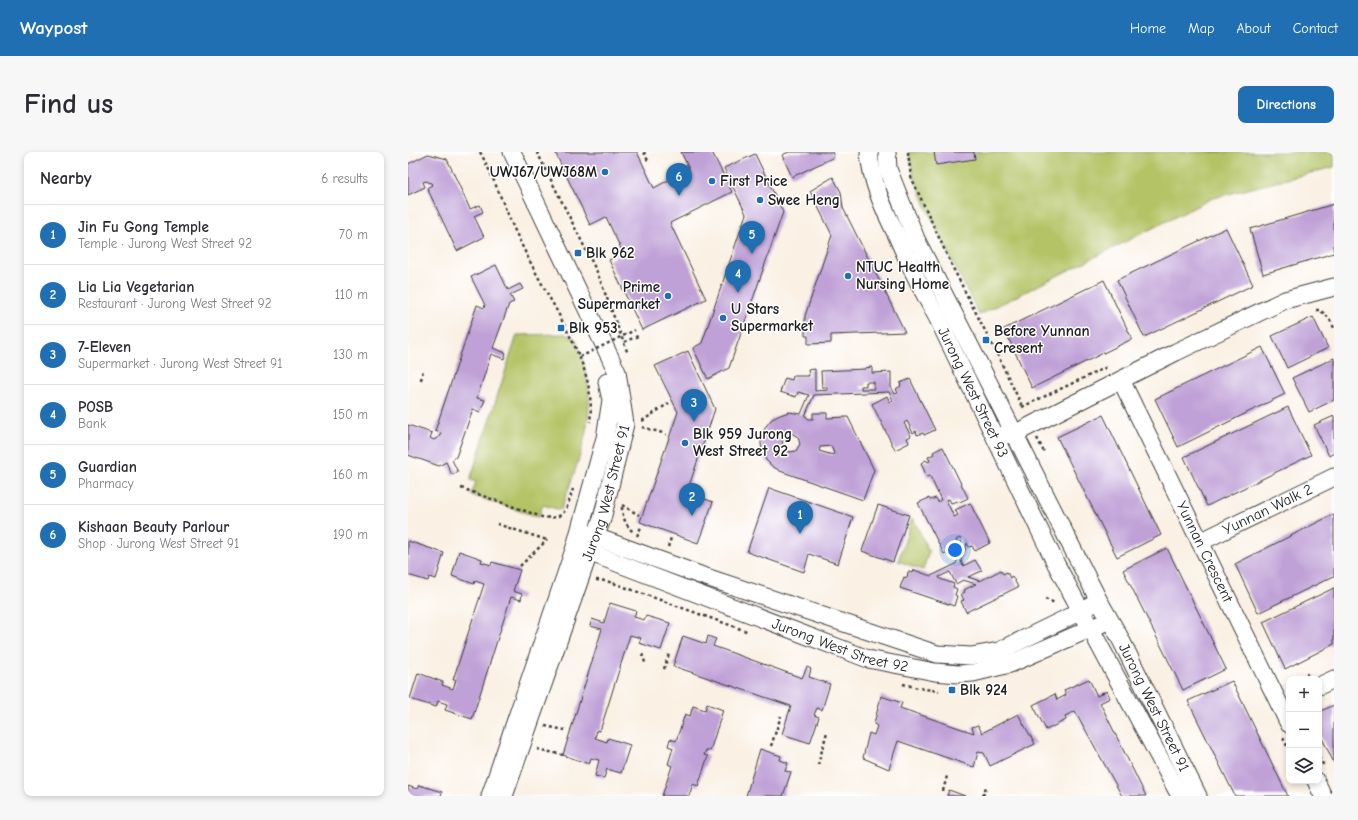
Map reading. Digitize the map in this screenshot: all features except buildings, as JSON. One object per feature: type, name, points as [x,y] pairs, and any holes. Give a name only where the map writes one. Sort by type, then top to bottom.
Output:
[{"type":"street","name":"Jurong West Street 91","points":[[500,152],[535,226],[591,337],[604,369],[611,400],[605,438],[581,543],[504,796]]},
{"type":"street","name":"Jurong West Street 91","points":[[490,796],[581,543],[595,537],[602,519],[626,424],[617,372],[512,152]]},
{"type":"street","name":"Jurong West Street 93","points":[[869,152],[870,168],[882,205],[919,285],[995,436],[1056,564],[1091,629]]},
{"type":"street","name":"Jurong West Street 93","points":[[887,152],[888,169],[916,239],[1109,620]]},
{"type":"street","points":[[995,436],[1014,434],[1176,352],[1285,300],[1333,291]]},
{"type":"street","name":"Yunnan Crescent","points":[[1121,380],[1200,542],[1284,702],[1286,730]]},
{"type":"street","name":"Yunnan Walk 2","points":[[1200,542],[1334,477]]},
{"type":"street","name":"Jurong West Street 92","points":[[595,537],[700,575],[937,654],[971,656],[999,651],[1099,601]]},
{"type":"street","name":"Jurong West Street 92","points":[[581,543],[868,659],[935,672],[958,674],[973,673],[1010,664],[1109,620]]},
{"type":"street","name":"Jurong West Street 91","points":[[1109,620],[1119,636],[1198,796]]},
{"type":"street","name":"Jurong West Street 91","points":[[1091,629],[1180,796]]},
{"type":"street","points":[[868,659],[876,634]]},
{"type":"street","points":[[1322,685],[1334,679]]},
{"type":"street","points":[[1317,784],[1323,796]]},
{"type":"path","points":[[480,152],[518,236],[584,364],[590,392],[591,411],[589,425]]},
{"type":"path","points":[[537,152],[597,272],[629,356]]},
{"type":"path","points":[[644,152],[649,162]]},
{"type":"path","points":[[908,152],[911,177],[953,268],[1024,411]]},
{"type":"path","points":[[1314,310],[1320,310],[1329,318],[1334,328]]},
{"type":"path","points":[[580,357],[635,330]]},
{"type":"path","points":[[624,342],[638,336]]},
{"type":"path","points":[[421,380],[423,370]]},
{"type":"path","points":[[642,421],[669,403]]},
{"type":"path","points":[[640,414],[642,421],[640,434]]},
{"type":"path","points":[[642,427],[666,434]]},
{"type":"path","points":[[1035,434],[1044,453]]},
{"type":"path","points":[[461,488],[542,517],[553,518],[560,517],[565,512],[573,487]]},
{"type":"path","points":[[624,498],[622,512],[627,527],[643,539]]},
{"type":"path","points":[[622,505],[639,515]]},
{"type":"path","points":[[497,524],[547,540],[520,566]]},
{"type":"path","points":[[637,536],[641,527]]},
{"type":"path","points":[[668,548],[671,538]]},
{"type":"path","points":[[662,546],[674,550]]},
{"type":"path","points":[[596,580],[616,584],[751,633]]},
{"type":"path","points":[[1045,599],[1055,603]]},
{"type":"path","points":[[642,654],[646,665]]},
{"type":"path","points":[[664,669],[669,654]]},
{"type":"path","points":[[770,746],[781,716]]},
{"type":"path","points":[[544,726],[565,730]]},
{"type":"path","points":[[818,765],[827,732]]},
{"type":"path","points":[[536,748],[563,755]]},
{"type":"path","points":[[942,791],[947,776]]},
{"type":"path","points":[[983,796],[986,786]]},
{"type":"green space","points":[[909,152],[1334,152],[1334,167],[1213,198],[979,315],[928,211],[914,177]]},
{"type":"green space","points":[[565,334],[576,339],[583,361],[589,391],[589,413],[580,456],[561,510],[543,505],[538,517],[471,495],[476,482],[470,480],[517,335]]},
{"type":"green space","points":[[912,519],[914,520],[929,552],[923,570],[898,561]]},
{"type":"place","name":"UWJ67/UWJ68M","points":[[605,172]]},
{"type":"place","name":"First Price","points":[[712,181]]},
{"type":"place","name":"Kishaan Beauty Parlour","points":[[679,196]]},
{"type":"place","name":"Swee Heng","points":[[760,200]]},
{"type":"place","name":"Blk 962","points":[[578,253]]},
{"type":"place","name":"Guardian","points":[[752,254]]},
{"type":"place","name":"NTUC Health Nursing Home","points":[[848,276]]},
{"type":"place","name":"POSB","points":[[738,293]]},
{"type":"place","name":"Prime Supermarket","points":[[668,296]]},
{"type":"place","name":"U Stars Supermarket","points":[[723,318]]},
{"type":"place","name":"Blk 953","points":[[561,328]]},
{"type":"place","name":"Before Yunnan Cresent","points":[[986,340]]},
{"type":"place","name":"7-Eleven","points":[[694,422]]},
{"type":"place","name":"Blk 959 Jurong West Street 92","points":[[685,443]]},
{"type":"place","name":"Lia Lia Vegetarian","points":[[692,516]]},
{"type":"place","name":"Jin Fu Gong Temple","points":[[800,534]]},
{"type":"place","name":"Blk 924","points":[[952,690]]}]
